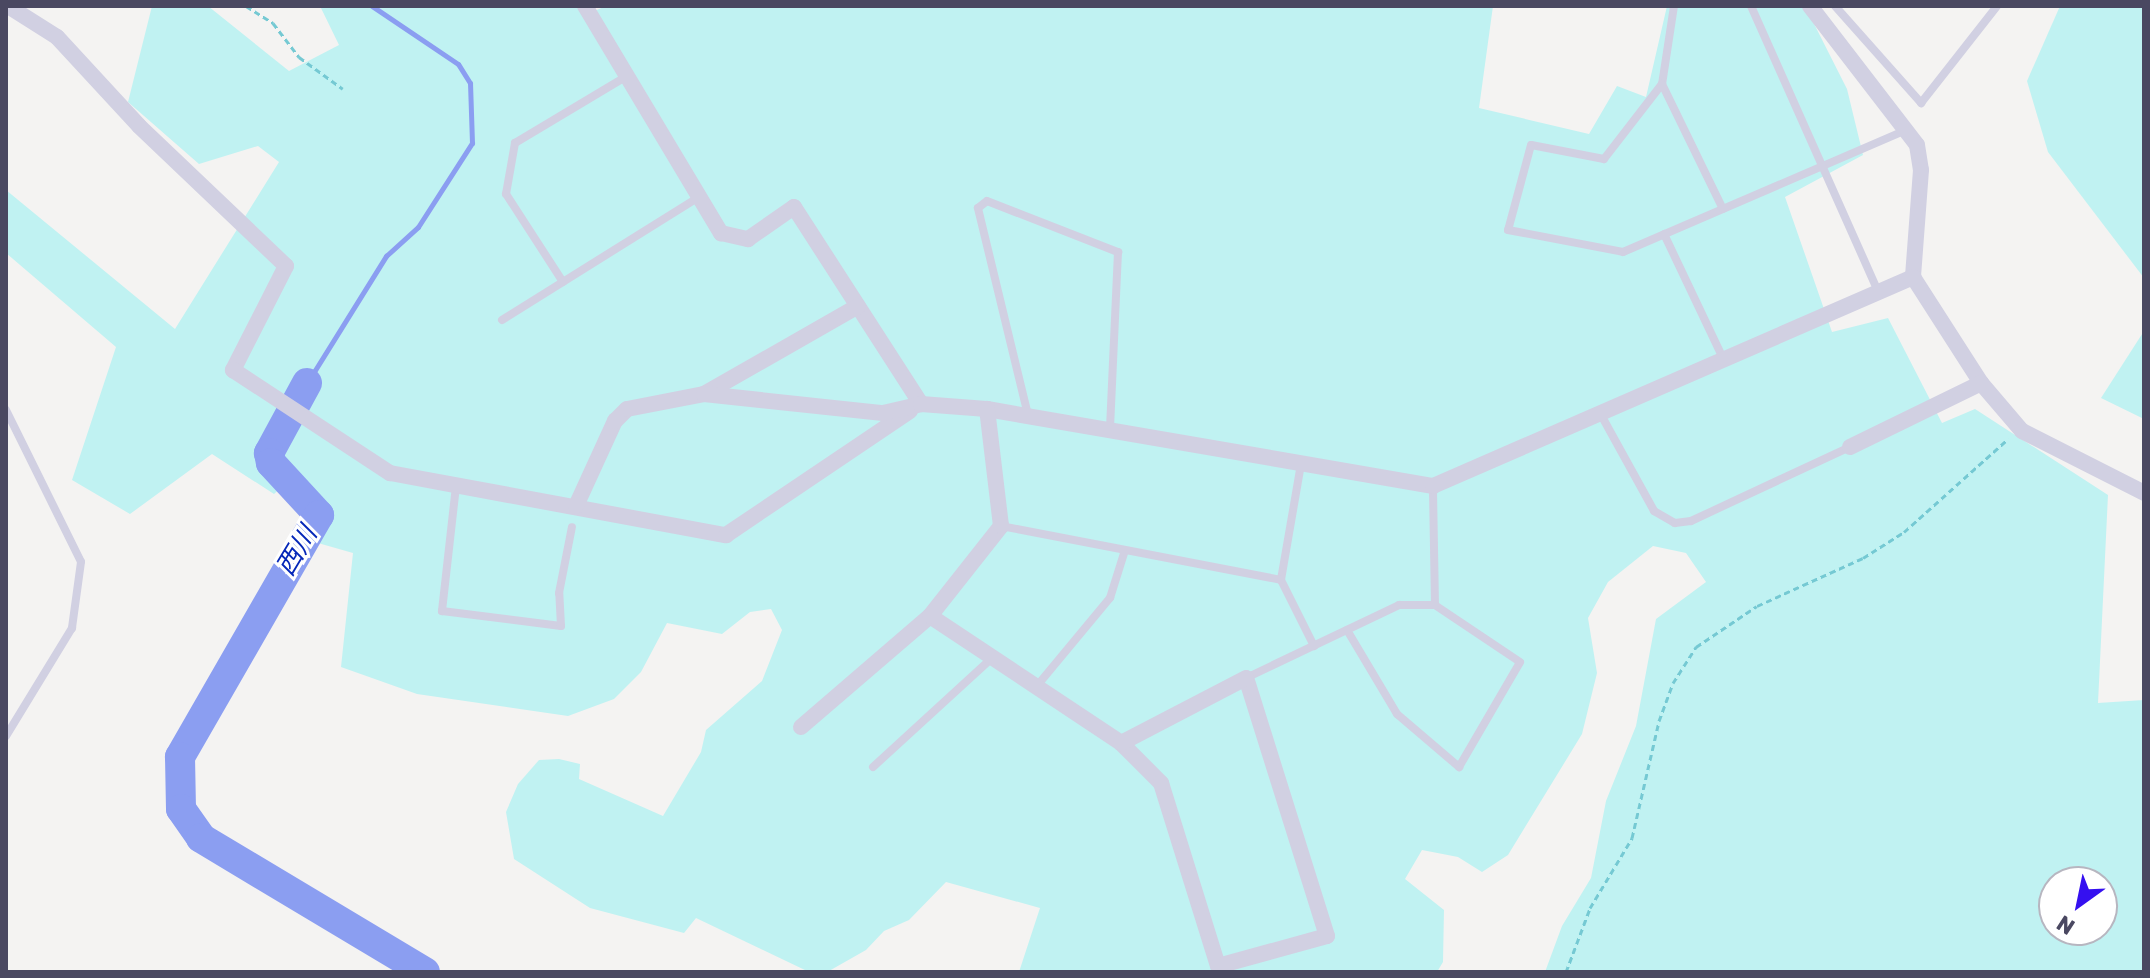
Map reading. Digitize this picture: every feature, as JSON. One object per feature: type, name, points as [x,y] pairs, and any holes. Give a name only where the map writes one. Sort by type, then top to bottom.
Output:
[{"type":"street","points":[[8,6],[57,37],[139,126],[286,266],[233,370],[390,473],[726,535],[921,404]]},
{"type":"street","points":[[585,6],[721,233],[735,239],[748,239],[794,207],[921,404]]},
{"type":"street","points":[[1810,6],[1917,145],[1921,170],[1913,277],[1981,383],[2022,431],[2144,493]]},
{"type":"street","points":[[576,506],[615,421],[627,409],[704,394],[883,413],[921,404],[987,409],[1433,486],[1913,277]]},
{"type":"street","points":[[704,394],[858,306]]},
{"type":"street","points":[[1850,447],[1981,383]]},
{"type":"street","points":[[801,727],[930,616],[1001,526],[987,409]]},
{"type":"street","points":[[930,616],[1121,743],[1161,783],[1218,966],[1327,936],[1246,678],[1121,743]]},
{"type":"lane","points":[[1674,6],[1662,84],[1604,159],[1531,145],[1508,230],[1623,252],[1907,130]]},
{"type":"lane","points":[[1751,6],[1878,291]]},
{"type":"lane","points":[[1835,6],[1921,103],[1997,6]]},
{"type":"lane","points":[[563,282],[506,194],[515,143],[627,76]]},
{"type":"lane","points":[[1662,84],[1723,209]]},
{"type":"lane","points":[[502,320],[699,197]]},
{"type":"lane","points":[[1029,416],[978,208],[987,201],[1118,252],[1110,430]]},
{"type":"lane","points":[[1664,234],[1723,358]]},
{"type":"lane","points":[[6,410],[81,562],[72,628],[6,736]]},
{"type":"lane","points":[[1600,412],[1654,511],[1675,523],[1691,521],[1850,447]]},
{"type":"lane","points":[[1302,463],[1281,580],[1314,646]]},
{"type":"lane","points":[[456,485],[442,611],[561,626],[559,593],[572,527]]},
{"type":"lane","points":[[1433,486],[1435,605]]},
{"type":"lane","points":[[1001,526],[1281,580]]},
{"type":"lane","points":[[1036,687],[1110,598],[1125,550]]},
{"type":"lane","points":[[1246,678],[1399,605],[1435,605],[1520,662],[1459,767],[1397,714],[1347,630]]},
{"type":"lane","points":[[873,767],[992,657]]},
{"type":"path","points":[[246,6],[273,23],[299,57],[343,89]]},
{"type":"path","points":[[1566,972],[1590,908],[1632,838],[1659,721],[1673,683],[1696,647],[1757,606],[1863,558],[1904,532],[2001,443],[2022,431]]},
{"type":"shaded area","points":[[152,6],[208,6],[289,71],[339,45],[320,6],[577,6],[583,16],[606,6],[1493,6],[1479,108],[1589,134],[1617,86],[1646,97],[1667,6],[1805,6],[1847,89],[1863,155],[1785,197],[1832,332],[1888,318],[1942,423],[1975,409],[2108,495],[2098,703],[2144,700],[2144,972],[1545,972],[1562,926],[1591,878],[1606,801],[1636,726],[1656,619],[1706,582],[1686,553],[1653,546],[1608,582],[1588,618],[1597,673],[1582,734],[1508,855],[1482,872],[1458,857],[1422,850],[1405,879],[1444,910],[1443,962],[1437,972],[1019,972],[1040,908],[946,882],[909,920],[884,931],[866,950],[829,971],[807,971],[696,918],[684,933],[590,908],[514,859],[506,812],[518,784],[539,760],[559,759],[580,764],[579,779],[663,816],[701,752],[706,730],[762,681],[782,630],[771,609],[750,612],[722,634],[667,623],[641,672],[614,699],[568,716],[417,694],[341,667],[353,553],[297,537],[311,515],[284,485],[274,494],[212,454],[130,514],[72,480],[116,347],[6,253],[6,190],[175,329],[279,162],[258,146],[199,164],[128,102]]},
{"type":"shaded area","points":[[2060,6],[2144,6],[2144,278],[2048,152],[2027,81]]},
{"type":"shaded area","points":[[2144,331],[2144,419],[2101,398]]},
{"type":"waterway","name":"西川","points":[[307,383],[386,256],[418,227],[472,143],[470,83],[458,64],[372,6]]},
{"type":"waterway","name":"西川","points":[[307,383],[269,453],[271,463],[319,515],[180,757],[181,809],[201,838],[425,972]]}]
